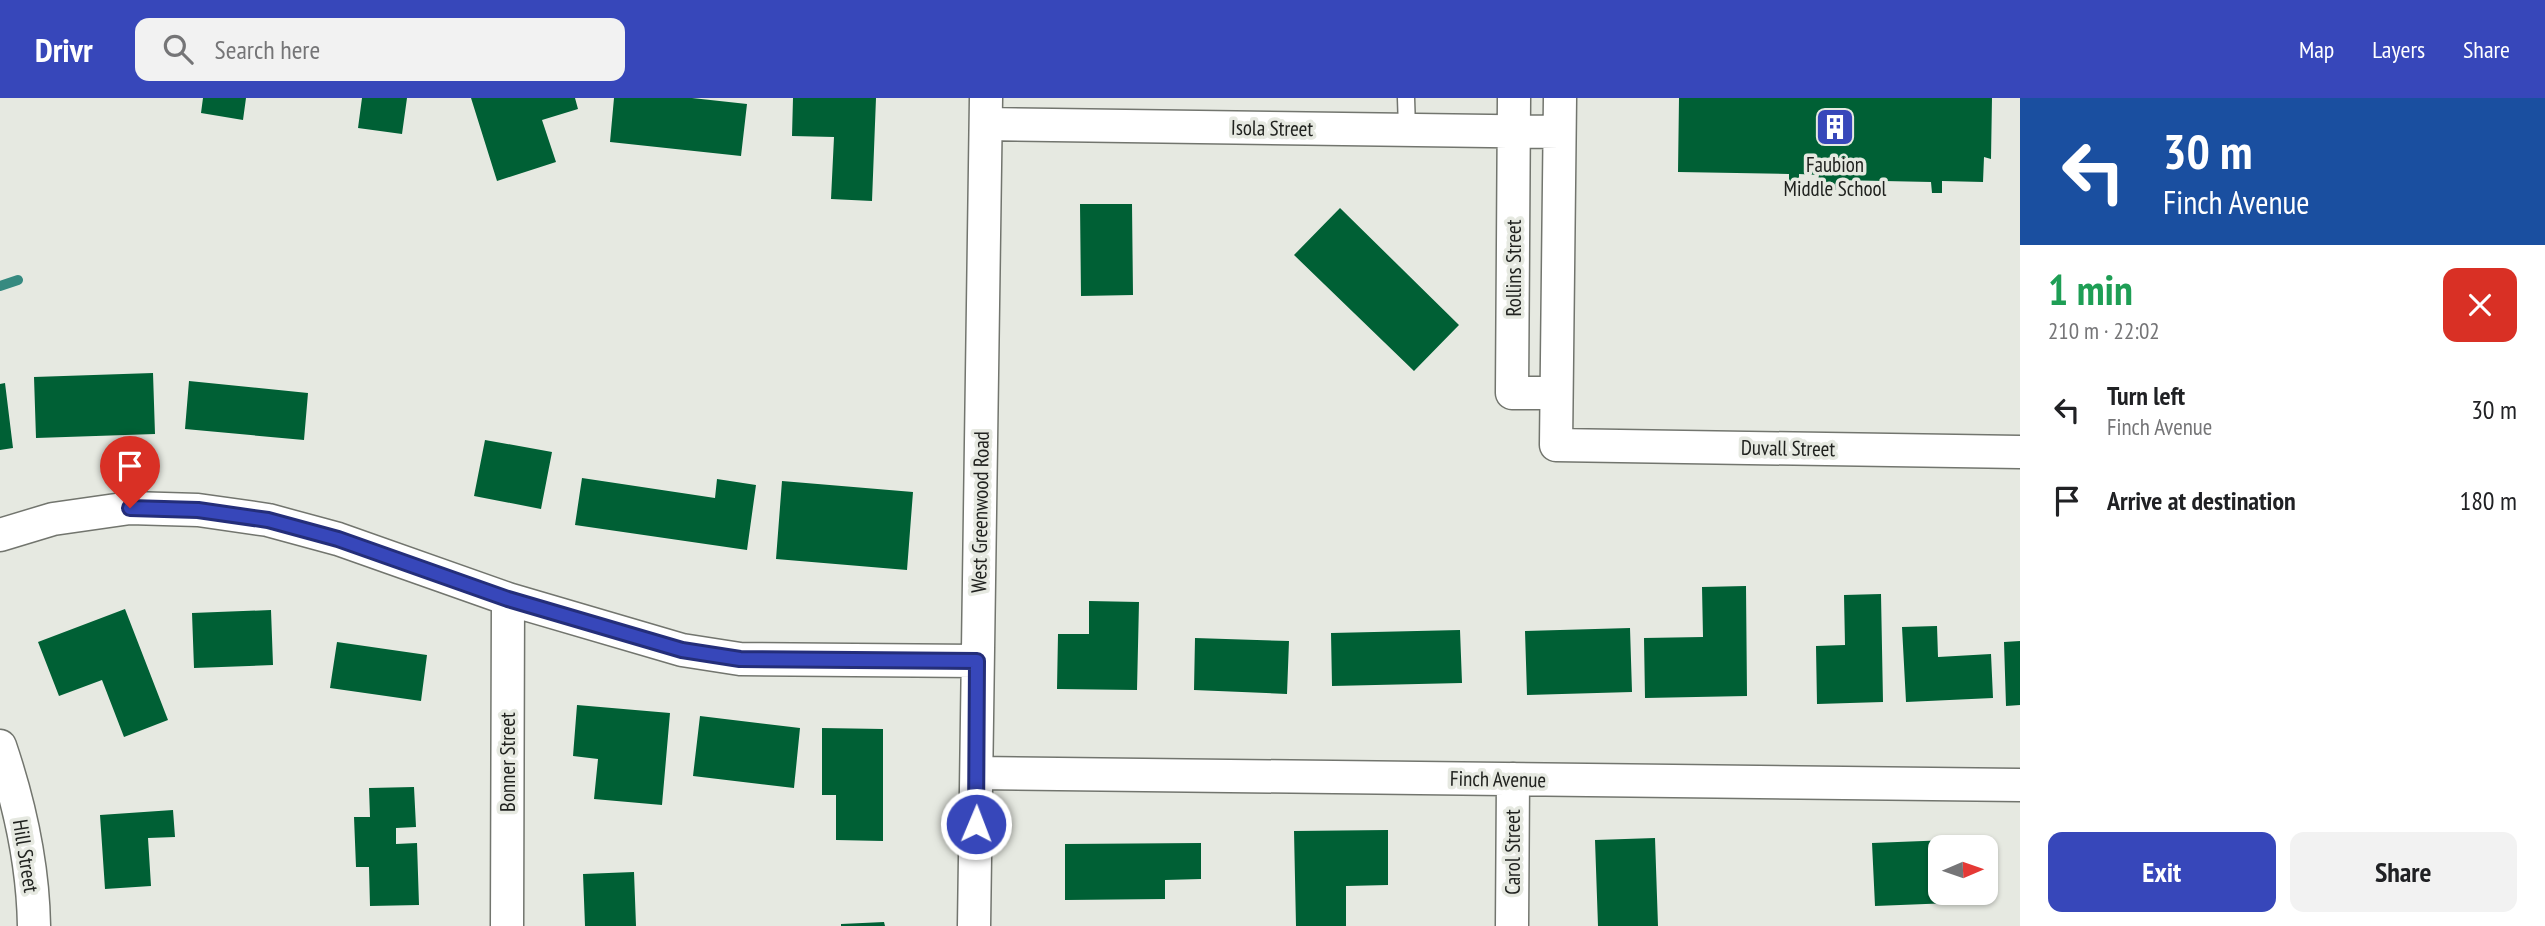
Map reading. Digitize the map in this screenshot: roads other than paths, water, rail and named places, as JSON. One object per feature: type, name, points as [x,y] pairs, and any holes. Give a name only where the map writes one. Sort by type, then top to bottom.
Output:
[{"type":"street","name":"Rollins Street","points":[[1514,98],[1512,393],[1556,393]]},
{"type":"street","name":"Rollins Street","points":[[1556,445],[1560,98]]},
{"type":"street","name":"Isola Street","points":[[986,111],[1407,129],[1559,132]]},
{"type":"street","name":"West Greenwood Road","points":[[974,926],[986,111]]},
{"type":"street","name":"Duvall Street","points":[[1556,445],[2020,452]]},
{"type":"street","points":[[0,535],[53,519],[130,508],[198,510],[268,520],[338,539],[508,599],[682,650],[740,659],[977,661]]},
{"type":"street","name":"Bonner Street","points":[[507,926],[508,599]]},
{"type":"street","name":"Hill Street","points":[[0,746],[31,866],[34,926]]},
{"type":"street","name":"Finch Avenue","points":[[977,773],[2020,785]]},
{"type":"street","name":"Carol Street","points":[[1512,926],[1513,779]]},
{"type":"lane","points":[[1406,98],[1407,129]]},
{"type":"waterway","points":[[0,286],[18,280]]},
{"type":"place","name":"Faubion Middle School","points":[[1835,127]]}]
